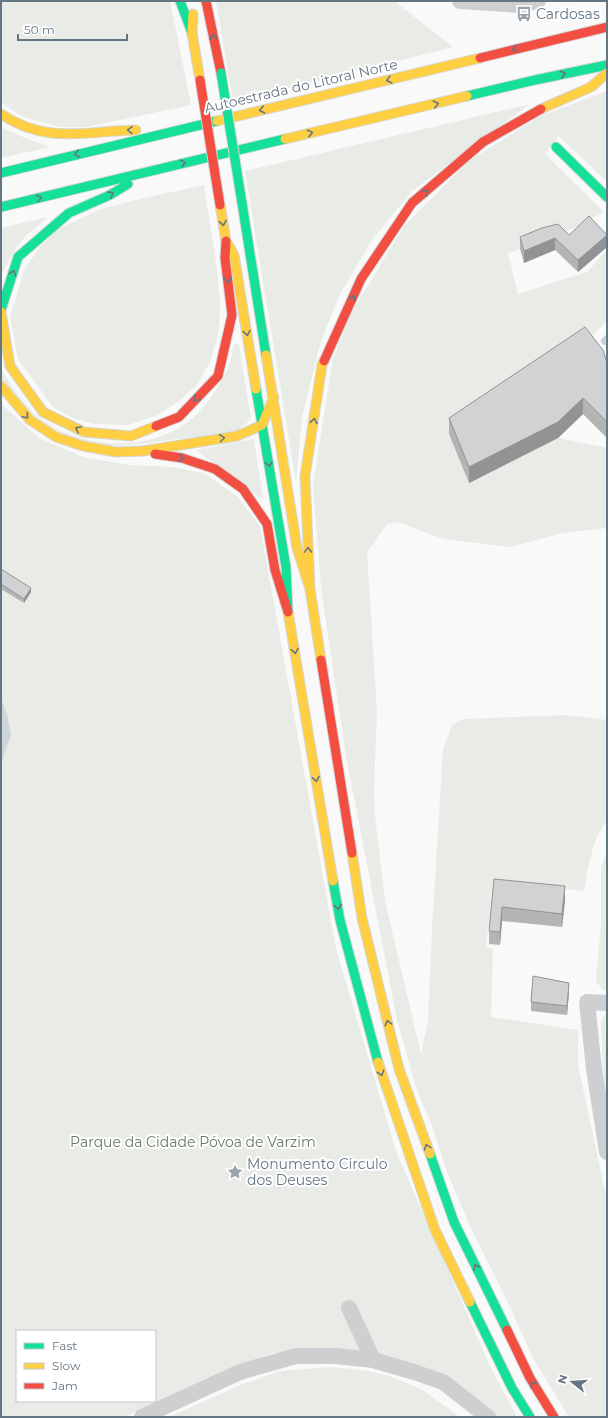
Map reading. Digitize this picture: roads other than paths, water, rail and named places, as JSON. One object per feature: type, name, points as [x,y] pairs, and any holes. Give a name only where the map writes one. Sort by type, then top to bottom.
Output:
[{"type":"main road","points":[[146,172],[110,195],[69,213],[18,257],[1,311],[10,366],[43,412],[84,432],[131,436],[179,417],[218,376],[232,315],[225,258],[226,241],[200,80],[192,33],[180,1]]},
{"type":"main road","points":[[206,1],[221,73],[274,396],[297,548],[310,589]]},
{"type":"main road","points":[[192,8],[194,16],[192,33]]},
{"type":"main road","name":"Autoestrada do Litoral Norte","points":[[1,173],[607,27]]},
{"type":"main road","points":[[1,207],[535,80],[607,65]]},
{"type":"main road","points":[[554,1417],[530,1378],[454,1222],[399,1069],[362,918],[310,589],[305,476],[322,365],[361,280],[412,203],[483,142],[534,112],[591,87],[607,73]]},
{"type":"main road","points":[[1,114],[11,121],[37,131],[64,135],[120,130],[169,132]]},
{"type":"main road","points":[[556,147],[607,197]]},
{"type":"main road","points":[[226,241],[234,255],[286,567],[288,612],[340,920],[381,1072],[435,1230],[512,1388],[530,1417]]},
{"type":"main road","points":[[1,386],[30,420],[56,437],[83,446],[116,452],[143,451],[237,436],[262,425],[274,396]]},
{"type":"main road","points":[[143,451],[182,458],[215,469],[243,489],[268,524],[275,570],[288,612]]},
{"type":"street","points":[[460,1],[520,5],[538,1]]},
{"type":"street","points":[[607,1003],[587,1002],[594,1069],[607,1152]]},
{"type":"street","points":[[350,1308],[373,1360]]},
{"type":"street","points":[[142,1417],[240,1372],[296,1356],[336,1356],[373,1360],[414,1372],[443,1382],[488,1417]]},
{"type":"place","name":"Cardosas","points":[[524,14]]},
{"type":"place","name":"Monumento Circulo dos Deuses","points":[[235,1172]]},
{"type":"park label","name":"Parque da Cidade Póvoa de Varzim","points":[[193,1142]]}]
